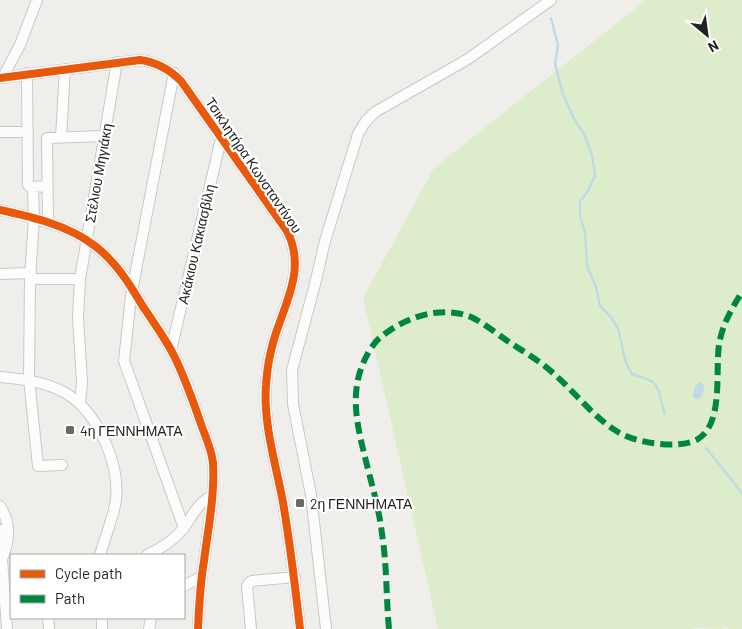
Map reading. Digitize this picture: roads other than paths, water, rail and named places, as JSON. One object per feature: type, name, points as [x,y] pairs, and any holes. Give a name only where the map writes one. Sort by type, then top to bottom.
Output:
[{"type":"street","points":[[1,78],[20,45],[38,0]]},
{"type":"street","points":[[326,629],[311,496],[293,404],[292,370],[325,241],[358,134],[366,121],[375,112],[468,58],[550,0]]},
{"type":"street","name":"Τσικλητήρα Κωνσταντίνου","points":[[1,78],[117,62],[140,60],[158,64],[174,73],[186,88],[284,226],[296,254],[295,273],[270,353],[265,397],[272,450],[292,550],[300,629]]},
{"type":"street","name":"Στέλιου Μηγιάκη","points":[[80,403],[82,383],[78,318],[80,279],[117,62]]},
{"type":"street","points":[[61,137],[65,68]]},
{"type":"street","points":[[27,73],[28,184],[30,187],[47,186]]},
{"type":"street","points":[[174,73],[130,304],[124,355],[125,365],[184,528]]},
{"type":"street","points":[[0,132],[47,138],[104,136]]},
{"type":"street","points":[[47,138],[48,223]]},
{"type":"street","name":"Ακάκιου Κακιασβίλη","points":[[171,350],[221,139]]},
{"type":"street","points":[[32,187],[34,218],[30,276],[30,379],[38,466],[62,465]]},
{"type":"street","points":[[0,210],[34,218],[64,228],[87,240],[110,259],[134,291],[171,350],[185,380],[212,456],[212,496],[201,577],[198,629]]},
{"type":"street","points":[[0,274],[80,279]]},
{"type":"street","points":[[0,377],[30,379],[53,388],[80,403],[97,424],[108,448],[116,474],[115,502],[100,554]]},
{"type":"street","points":[[148,554],[169,542],[184,528],[195,510],[212,496]]},
{"type":"street","points":[[0,506],[7,520],[9,538],[2,559]]},
{"type":"street","points":[[0,530],[2,559],[8,581],[7,629]]},
{"type":"street","points":[[185,585],[201,577]]},
{"type":"street","points":[[251,629],[247,587],[249,583],[252,581],[294,577]]},
{"type":"waterway","points":[[551,18],[558,45],[555,64],[563,94],[574,119],[585,136],[592,155],[595,175],[589,189],[580,202],[580,216],[585,233],[587,266],[596,287],[600,306],[618,328],[626,363],[632,374],[654,383],[659,391],[665,414]]},
{"type":"waterway","points":[[697,395],[700,387]]},
{"type":"waterway","points":[[706,448],[742,493]]},
{"type":"place","name":"4η ΓΕΝΝΗΜΑΤΑ","points":[[70,430]]},
{"type":"place","name":"2η ΓΕΝΝΗΜΑΤΑ","points":[[300,503]]}]
